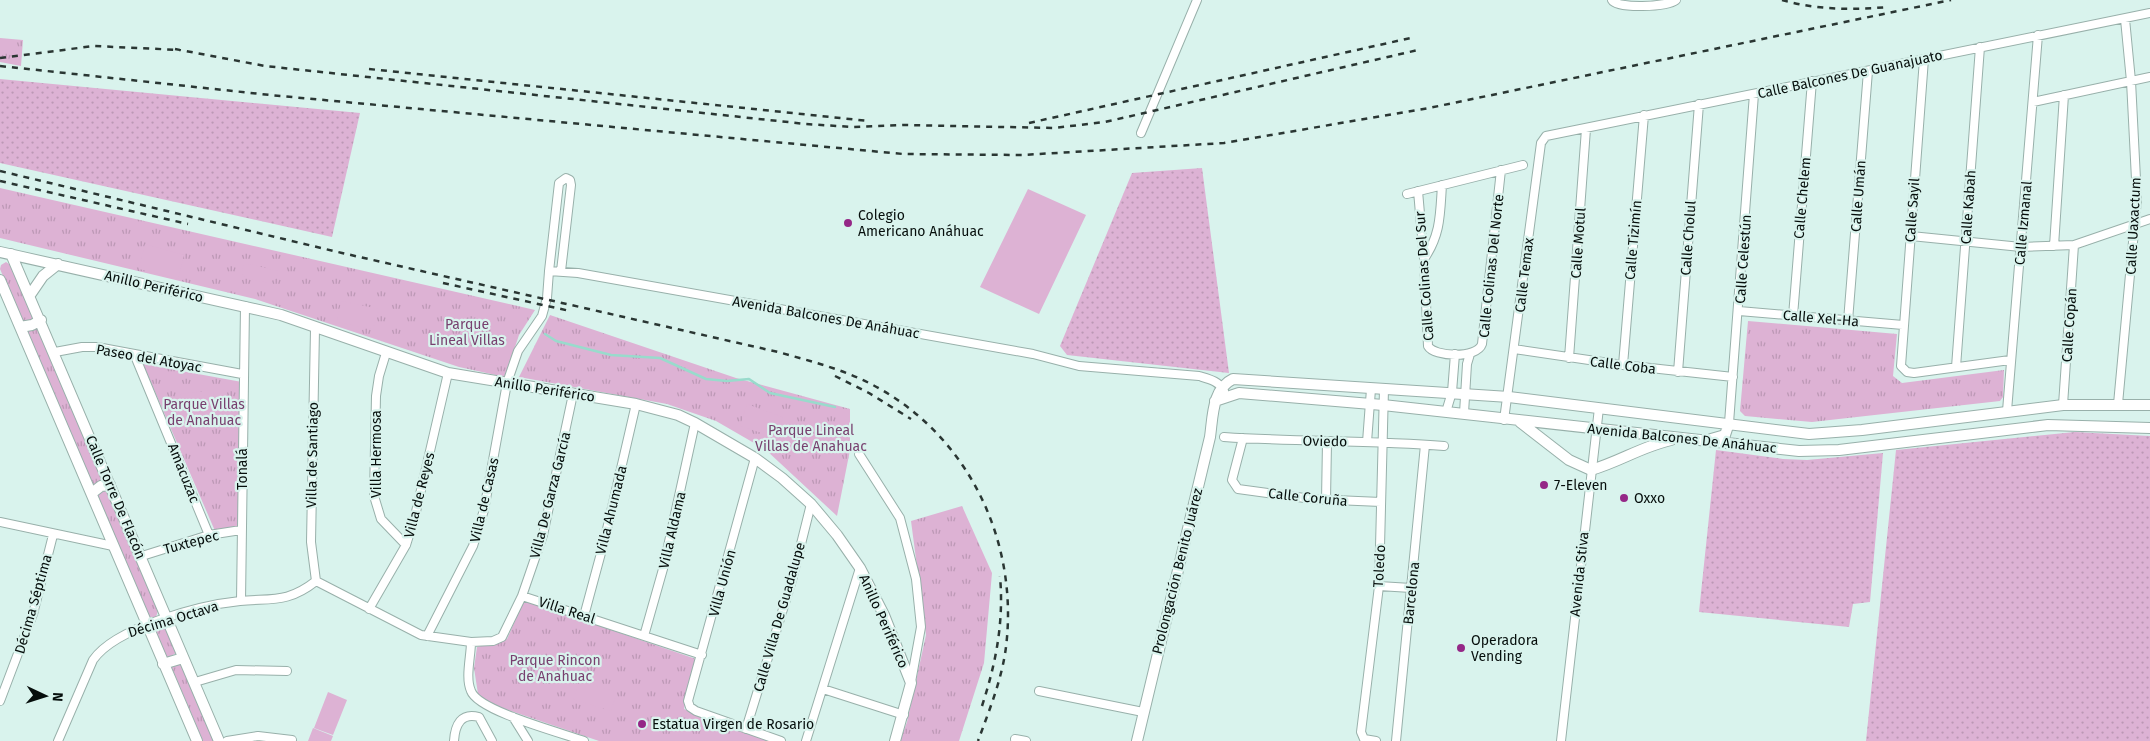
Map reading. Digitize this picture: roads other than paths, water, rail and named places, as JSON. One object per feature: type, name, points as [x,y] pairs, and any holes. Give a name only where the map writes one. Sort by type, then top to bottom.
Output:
[{"type":"street","points":[[1141,133],[1198,0]]},
{"type":"street","points":[[1612,0],[1618,5],[1664,5],[1676,0]]},
{"type":"street","name":"Calle Balcones De Guanajuato","points":[[1550,135],[2150,13]]},
{"type":"street","name":"Calle Uaxactum","points":[[2118,404],[2137,199],[2132,80],[2125,18]]},
{"type":"street","name":"Calle Izmanal","points":[[2007,411],[2038,35]]},
{"type":"street","name":"Calle Kabah","points":[[1956,367],[1980,47]]},
{"type":"street","name":"Calle Sayil","points":[[1924,59],[1900,361],[1903,370],[1910,373],[1956,367]]},
{"type":"street","name":"Calle Umán","points":[[1848,321],[1868,70]]},
{"type":"street","points":[[2033,102],[2150,77]]},
{"type":"street","name":"Calle Chelem","points":[[1793,316],[1812,81]]},
{"type":"street","name":"Calle Celestún","points":[[1729,424],[1754,94]]},
{"type":"street","points":[[2054,246],[2064,95]]},
{"type":"street","name":"Calle Cholul","points":[[1678,372],[1699,104]]},
{"type":"street","name":"Calle Tizimín","points":[[1623,366],[1644,115]]},
{"type":"street","name":"Calle Motul","points":[[1569,358],[1586,129]]},
{"type":"street","name":"Calle Temax","points":[[1504,420],[1541,143],[1542,139],[1550,135]]},
{"type":"street","points":[[1407,194],[1523,165]]},
{"type":"street","name":"Calle Colinas Del Norte","points":[[1464,414],[1470,354],[1478,351],[1482,344],[1501,170]]},
{"type":"street","points":[[507,383],[518,351],[542,316],[547,298],[550,252],[560,183],[566,178],[570,180],[571,185],[561,271]]},
{"type":"street","points":[[1424,259],[1434,244],[1439,229],[1442,185]]},
{"type":"street","name":"Calle Colinas Del Sur","points":[[1418,191],[1424,259],[1428,346],[1434,352],[1470,354]]},
{"type":"street","points":[[554,219],[566,221]]},
{"type":"street","points":[[1911,236],[2021,246],[2074,245],[2150,219]]},
{"type":"street","name":"Calle Copán","points":[[2064,405],[2074,245]]},
{"type":"street","name":"Anillo Periférico","points":[[0,252],[245,306],[281,316],[448,374],[636,404],[678,415],[695,423],[755,458],[811,504],[837,535],[860,568],[887,622],[911,683],[904,715],[895,741]]},
{"type":"street","points":[[550,252],[562,252]]},
{"type":"street","name":"Calle Torre De Flacón","points":[[11,254],[55,352],[219,741]]},
{"type":"street","points":[[30,295],[42,276],[58,264]]},
{"type":"street","name":"Avenida Balcones De Anáhuac","points":[[549,271],[561,271],[1041,355],[1079,366],[1199,376],[1211,379],[1222,386],[1238,379],[1388,390],[1465,393],[1786,432],[1827,434],[2064,405],[2150,405]]},
{"type":"street","name":"Calle Torre De Flacón","points":[[0,280],[197,741]]},
{"type":"street","name":"Tonalá","points":[[242,601],[242,374],[245,306]]},
{"type":"street","name":"Calle Xel-Ha","points":[[1739,311],[1903,325]]},
{"type":"street","points":[[20,327],[32,325],[41,320]]},
{"type":"street","name":"Villa de Santiago","points":[[315,328],[311,542],[316,581]]},
{"type":"street","name":"Paseo del Atoyac","points":[[55,352],[82,347],[97,347],[135,356],[242,374]]},
{"type":"street","name":"Calle Coba","points":[[1514,349],[1623,366],[1733,377]]},
{"type":"street","name":"Villa Hermosa","points":[[386,353],[376,396],[374,496],[381,519],[406,545]]},
{"type":"street","points":[[1446,412],[1452,392],[1455,354]]},
{"type":"street","name":"Amacuzac","points":[[135,356],[209,535]]},
{"type":"street","points":[[1956,367],[2010,360]]},
{"type":"street","name":"Villa de Reyes","points":[[369,609],[406,545],[415,516],[448,374]]},
{"type":"street","name":"Villa de Casas","points":[[427,636],[474,546],[490,484],[507,383]]},
{"type":"street","points":[[1215,401],[1228,397],[1222,386]]},
{"type":"street","name":"Prolongación Benito Juárez","points":[[1137,741],[1142,712],[1210,437],[1215,401],[1222,386]]},
{"type":"street","points":[[1367,442],[1368,388]]},
{"type":"street","points":[[1386,405],[1388,390]]},
{"type":"street","name":"Avenida Balcones De Anáhuac","points":[[1228,397],[1240,393],[1386,405],[1504,420],[1596,428],[1799,451],[1828,451],[2048,425],[2150,428]]},
{"type":"street","name":"Villa De Garza García","points":[[522,596],[543,535],[573,394]]},
{"type":"street","name":"Villa Ahumada","points":[[584,616],[636,404]]},
{"type":"street","name":"Toledo","points":[[1376,741],[1362,738],[1361,732],[1378,586],[1381,442],[1386,405]]},
{"type":"street","name":"Avenida Stiva","points":[[1561,741],[1590,470],[1599,408]]},
{"type":"street","points":[[2007,411],[2012,423],[2048,425]]},
{"type":"street","points":[[1519,421],[1569,460],[1590,470],[1607,466],[1648,446],[1680,438]]},
{"type":"street","name":"Villa Aldama","points":[[644,636],[663,569],[695,423]]},
{"type":"street","points":[[1698,440],[1720,437],[1727,432],[1729,424]]},
{"type":"street","name":"Oviedo","points":[[1224,437],[1444,446]]},
{"type":"street","name":"Calle Coruña","points":[[1243,438],[1232,480],[1236,488],[1326,500],[1381,502]]},
{"type":"street","points":[[1326,500],[1327,442]]},
{"type":"street","name":"Barcelona","points":[[1396,741],[1426,445]]},
{"type":"street","points":[[859,454],[900,518],[916,579],[921,627],[911,683]]},
{"type":"street","name":"Villa Unión","points":[[746,729],[690,707],[688,699],[702,655],[755,458]]},
{"type":"street","points":[[92,493],[101,486],[110,485]]},
{"type":"street","name":"Calle Villa De Guadalupe","points":[[746,729],[792,580],[811,504]]},
{"type":"street","points":[[0,522],[53,535],[113,546]]},
{"type":"street","name":"Tuxtepec","points":[[142,556],[209,535],[242,530]]},
{"type":"street","name":"Décima Séptima","points":[[0,701],[33,614],[53,535]]},
{"type":"street","points":[[806,741],[860,568]]},
{"type":"street","name":"Décima Octava","points":[[58,741],[100,650],[125,633],[168,618],[218,604],[289,598],[316,581]]},
{"type":"street","name":"Villa Real","points":[[316,581],[412,631],[427,636],[471,642],[493,641],[502,637],[522,596],[702,655]]},
{"type":"street","points":[[1378,586],[1411,588]]},
{"type":"street","points":[[471,642],[469,685],[473,697],[482,704],[512,717],[584,741]]},
{"type":"street","points":[[163,664],[183,658]]},
{"type":"street","points":[[195,682],[236,670],[288,671]]},
{"type":"street","points":[[823,689],[904,715]]},
{"type":"street","points":[[1039,691],[1142,712]]},
{"type":"street","points":[[454,741],[454,731],[460,720],[464,717],[472,716],[478,718],[492,741]]},
{"type":"street","points":[[512,717],[528,741]]},
{"type":"street","points":[[746,729],[781,741]]},
{"type":"street","points":[[227,741],[258,736],[292,740]]},
{"type":"street","points":[[1015,739],[1026,741]]},
{"type":"waterway","points":[[545,334],[556,341],[611,355],[660,358],[706,379],[727,381],[749,379],[770,393],[835,407]]},
{"type":"railway","points":[[1782,0],[1808,6],[1835,8],[1888,7]]},
{"type":"railway","points":[[0,66],[270,95],[903,154],[1022,155],[1224,143],[1429,108],[1951,0]]},
{"type":"railway","points":[[1029,123],[1415,37]]},
{"type":"railway","points":[[0,58],[94,46],[180,50]]},
{"type":"railway","points":[[175,49],[265,66],[806,124],[853,127],[904,125],[1054,128],[1105,122],[1418,50]]},
{"type":"railway","points":[[369,69],[869,121]]},
{"type":"railway","points":[[0,171],[342,253],[778,352],[814,362],[871,384],[905,405],[935,431],[960,461],[980,494],[995,530],[1004,568],[1008,607],[1006,647],[991,707],[978,741]]},
{"type":"railway","points":[[0,181],[188,224]]},
{"type":"railway","points":[[443,283],[570,311]]},
{"type":"railway","points":[[835,376],[869,393],[911,419]]},
{"type":"railway","points":[[982,706],[998,642],[1001,610],[1000,576]]},
{"type":"place","name":"Colegio Americano Anáhuac","points":[[848,223]]},
{"type":"place","name":"7-Eleven","points":[[1544,485]]},
{"type":"place","name":"Oxxo","points":[[1624,498]]},
{"type":"place","name":"Operadora Vending","points":[[1461,648]]},
{"type":"place","name":"Estatua Virgen de Rosario","points":[[642,724]]},
{"type":"park label","name":"Parque Lineal Villas","points":[[467,332]]},
{"type":"park label","name":"Parque Villas de Anahuac","points":[[204,412]]},
{"type":"park label","name":"Parque Lineal Villas de Anahuac","points":[[811,438]]},
{"type":"park label","name":"Parque Rincon de Anahuac","points":[[555,668]]}]
